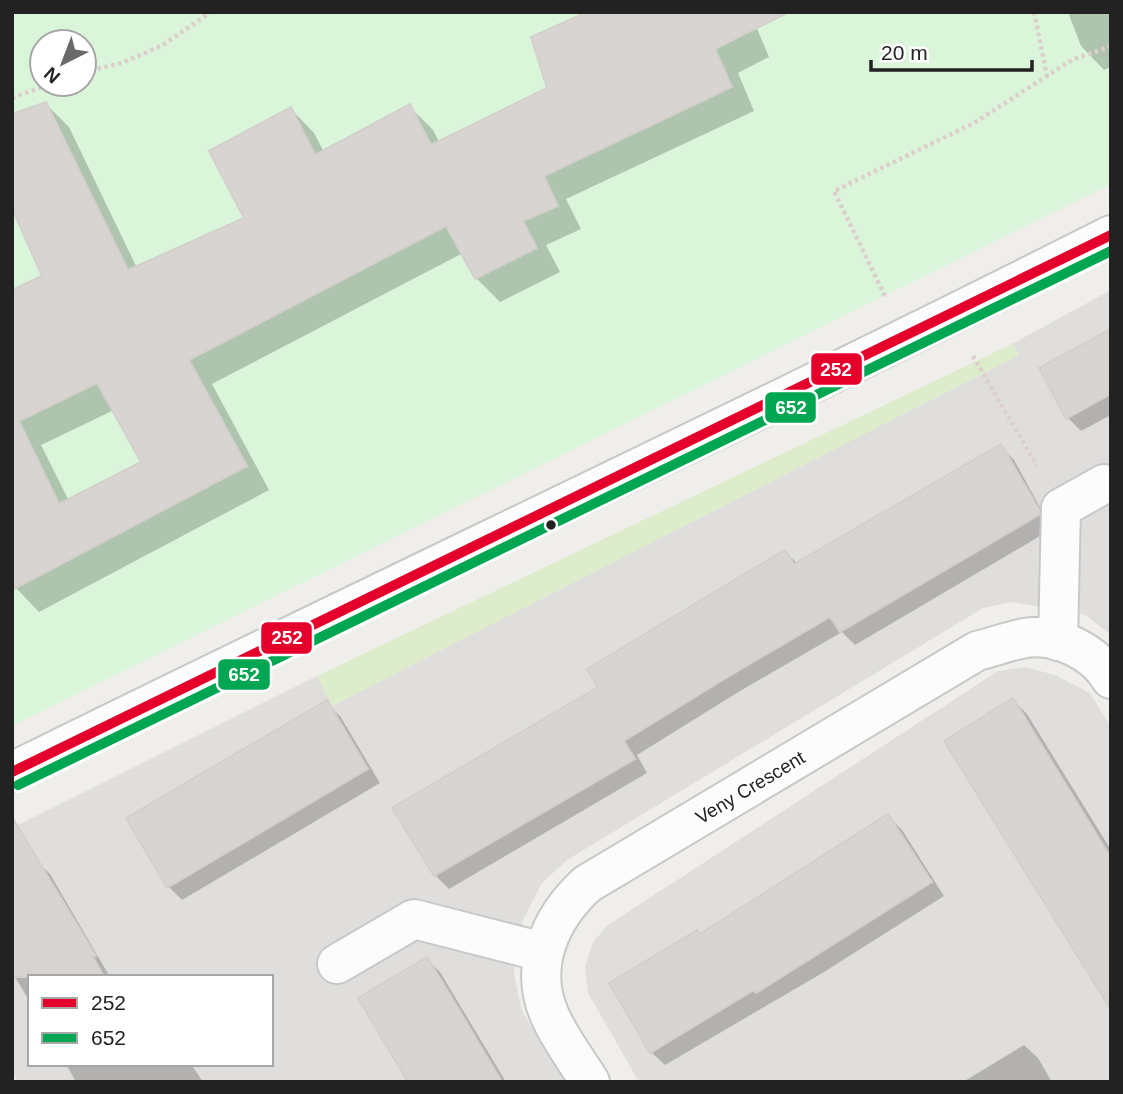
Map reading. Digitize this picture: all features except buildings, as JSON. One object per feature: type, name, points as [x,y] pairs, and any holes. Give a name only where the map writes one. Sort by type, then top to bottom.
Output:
[{"type":"street","points":[[12,772],[345,607],[707,436],[1111,235]]},
{"type":"street","points":[[1058,641],[1061,508],[1104,484]]},
{"type":"street","name":"Veny Crescent","points":[[590,1082],[549,1015],[542,980],[543,952],[554,922],[566,903],[587,884],[977,651],[1027,638],[1058,641],[1083,650],[1105,669],[1111,679]]},
{"type":"street","points":[[337,964],[414,919],[543,952]]},
{"type":"path","points":[[98,69],[122,63],[163,45],[211,12]]},
{"type":"path","points":[[1034,12],[1047,76]]},
{"type":"path","points":[[888,302],[834,191],[974,123],[1072,60],[1111,46]]},
{"type":"path","points":[[970,352],[1061,508]]},
{"type":"shaded area","points":[[1111,290],[1111,635],[1084,614],[1012,602],[983,608],[567,860],[542,883],[523,920],[515,950],[514,975],[522,1011],[565,1082],[18,1082],[12,1071],[12,828],[317,676],[333,705],[1019,355],[1012,344]]},
{"type":"shaded area","points":[[1025,667],[1055,675],[1090,693],[1111,727],[1111,1082],[639,1082],[588,993],[585,967],[593,942],[608,925],[998,671]]},
{"type":"green space","points":[[12,12],[1111,12],[1111,184],[12,726]]},
{"type":"green space","points":[[1012,344],[1019,355],[332,706],[317,676]]},
{"type":"transit line","name":"252","points":[[12,772],[1111,235]]},
{"type":"transit line","name":"652","points":[[18,785],[1111,251]]}]
